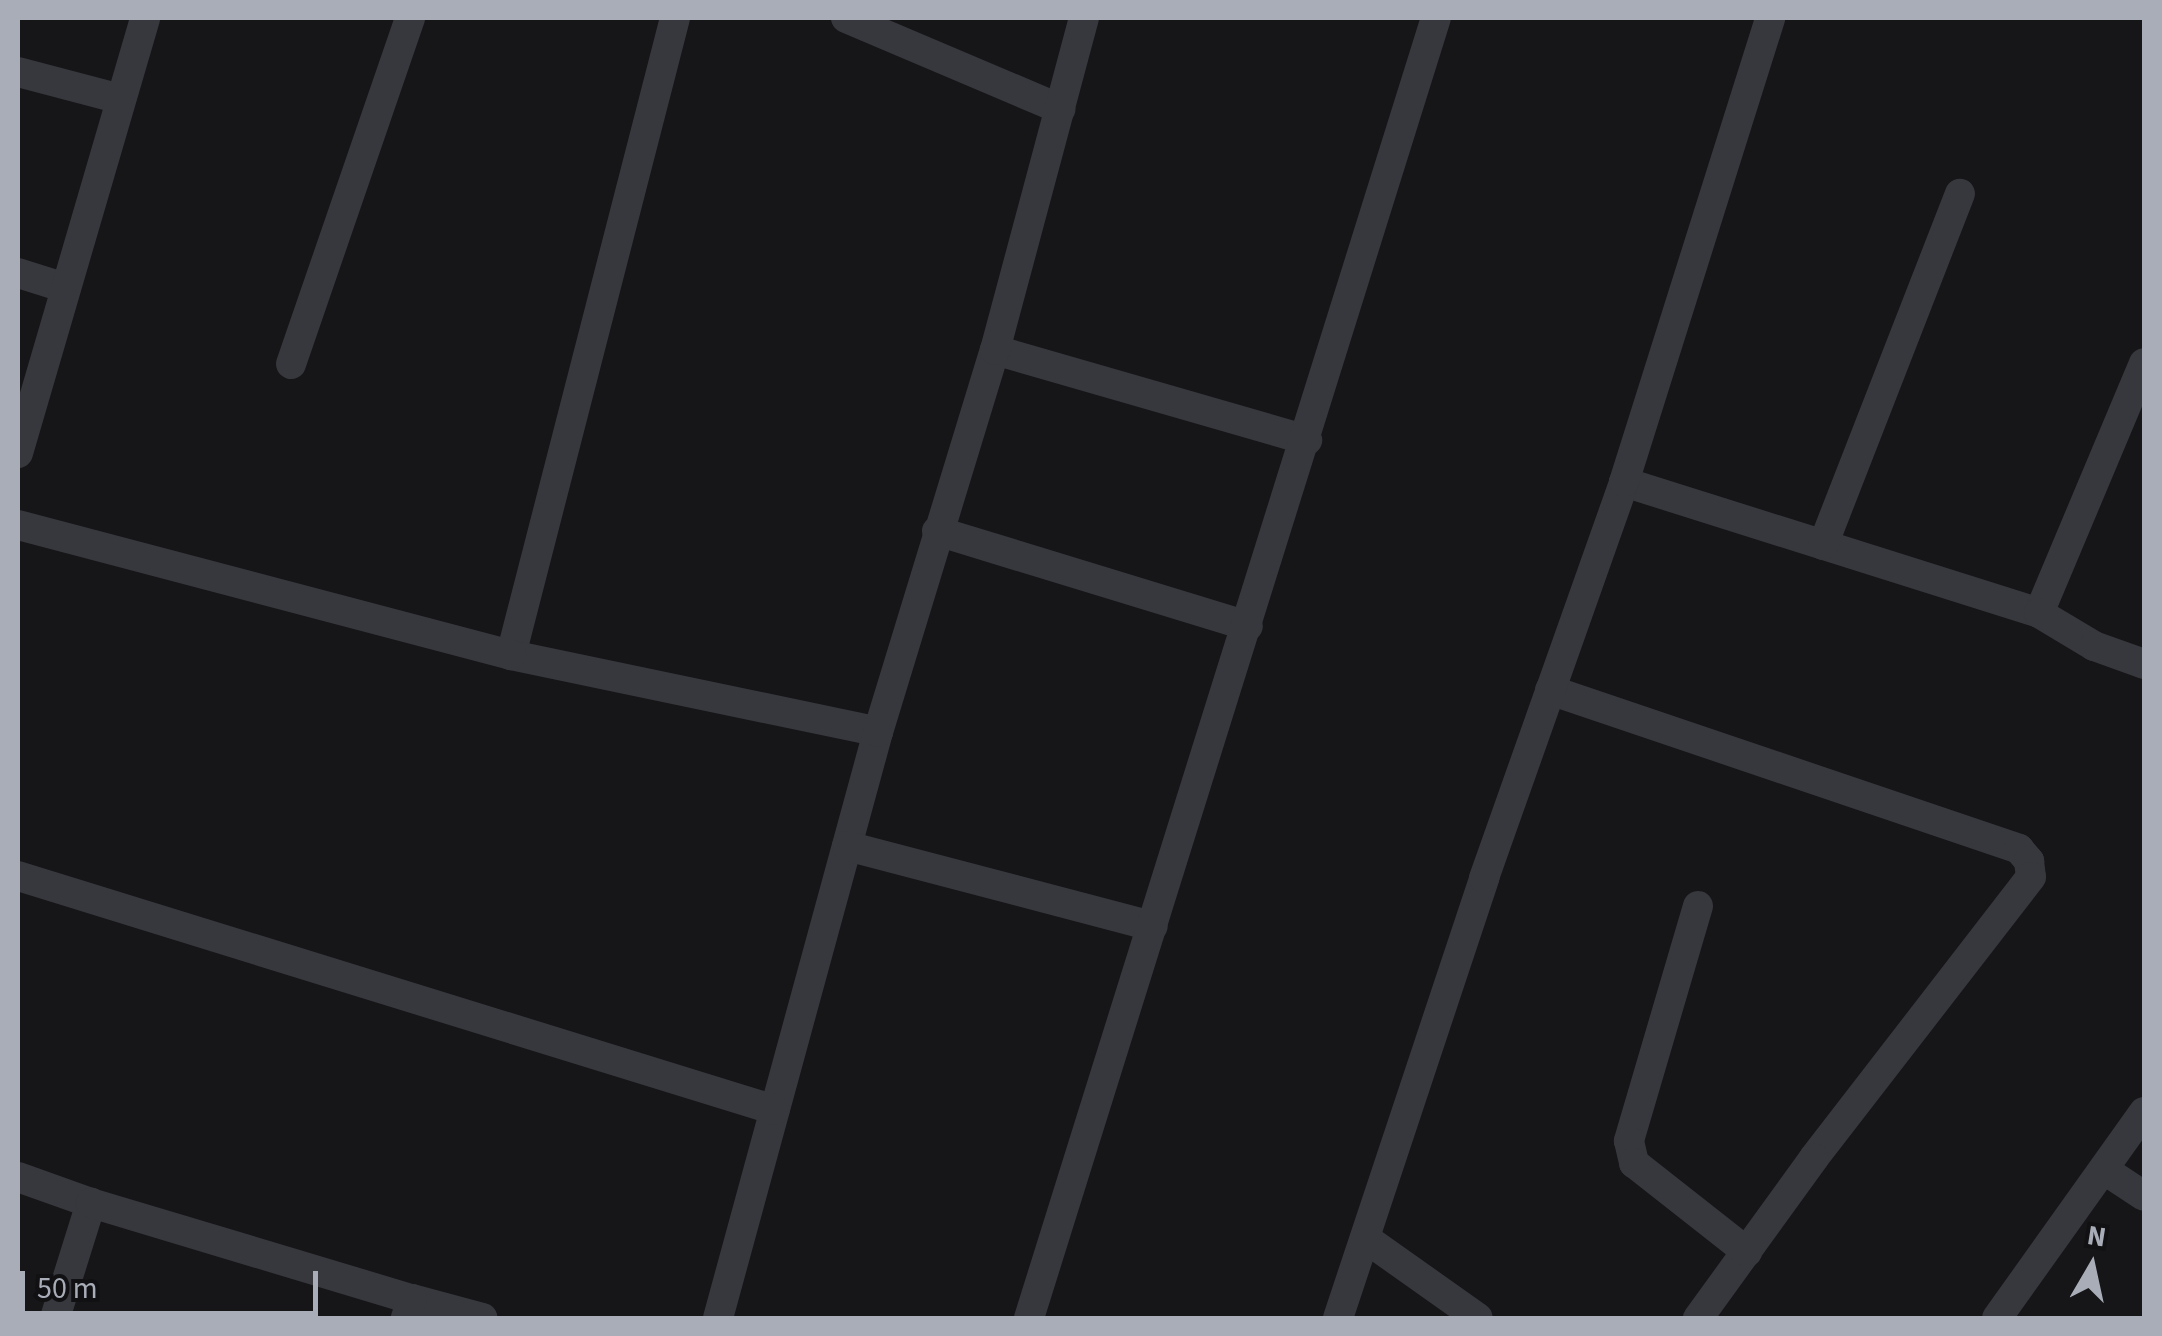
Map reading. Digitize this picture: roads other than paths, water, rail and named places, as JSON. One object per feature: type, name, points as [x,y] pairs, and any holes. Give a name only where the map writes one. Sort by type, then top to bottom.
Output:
[{"type":"street","points":[[18,453],[145,18]]},
{"type":"street","points":[[291,364],[410,18]]},
{"type":"street","points":[[511,655],[675,18]]},
{"type":"street","points":[[846,18],[1060,109]]},
{"type":"street","points":[[718,1318],[878,732],[995,350],[1084,18]]},
{"type":"street","points":[[1029,1318],[1436,18]]},
{"type":"street","points":[[1338,1318],[1624,482],[1770,18]]},
{"type":"street","points":[[18,72],[122,100]]},
{"type":"street","points":[[1824,545],[1960,194]]},
{"type":"street","points":[[18,273],[66,288]]},
{"type":"street","points":[[995,350],[1307,440]]},
{"type":"street","points":[[2039,613],[2144,363]]},
{"type":"street","points":[[1624,482],[2039,613],[2094,646],[2144,664]]},
{"type":"street","points":[[18,526],[511,655],[878,732]]},
{"type":"street","points":[[937,530],[1248,626]]},
{"type":"street","points":[[1550,690],[2019,849],[2029,861],[2031,878],[1698,1318]]},
{"type":"street","points":[[847,846],[1153,926]]},
{"type":"street","points":[[18,876],[775,1110]]},
{"type":"street","points":[[1698,906],[1629,1141],[1634,1163],[1746,1252]]},
{"type":"street","points":[[1997,1318],[2106,1172],[2144,1112]]},
{"type":"street","points":[[2106,1172],[2144,1196]]},
{"type":"street","points":[[18,1177],[409,1309],[483,1318]]},
{"type":"street","points":[[55,1318],[91,1203]]},
{"type":"street","points":[[1365,1238],[1478,1318]]}]
